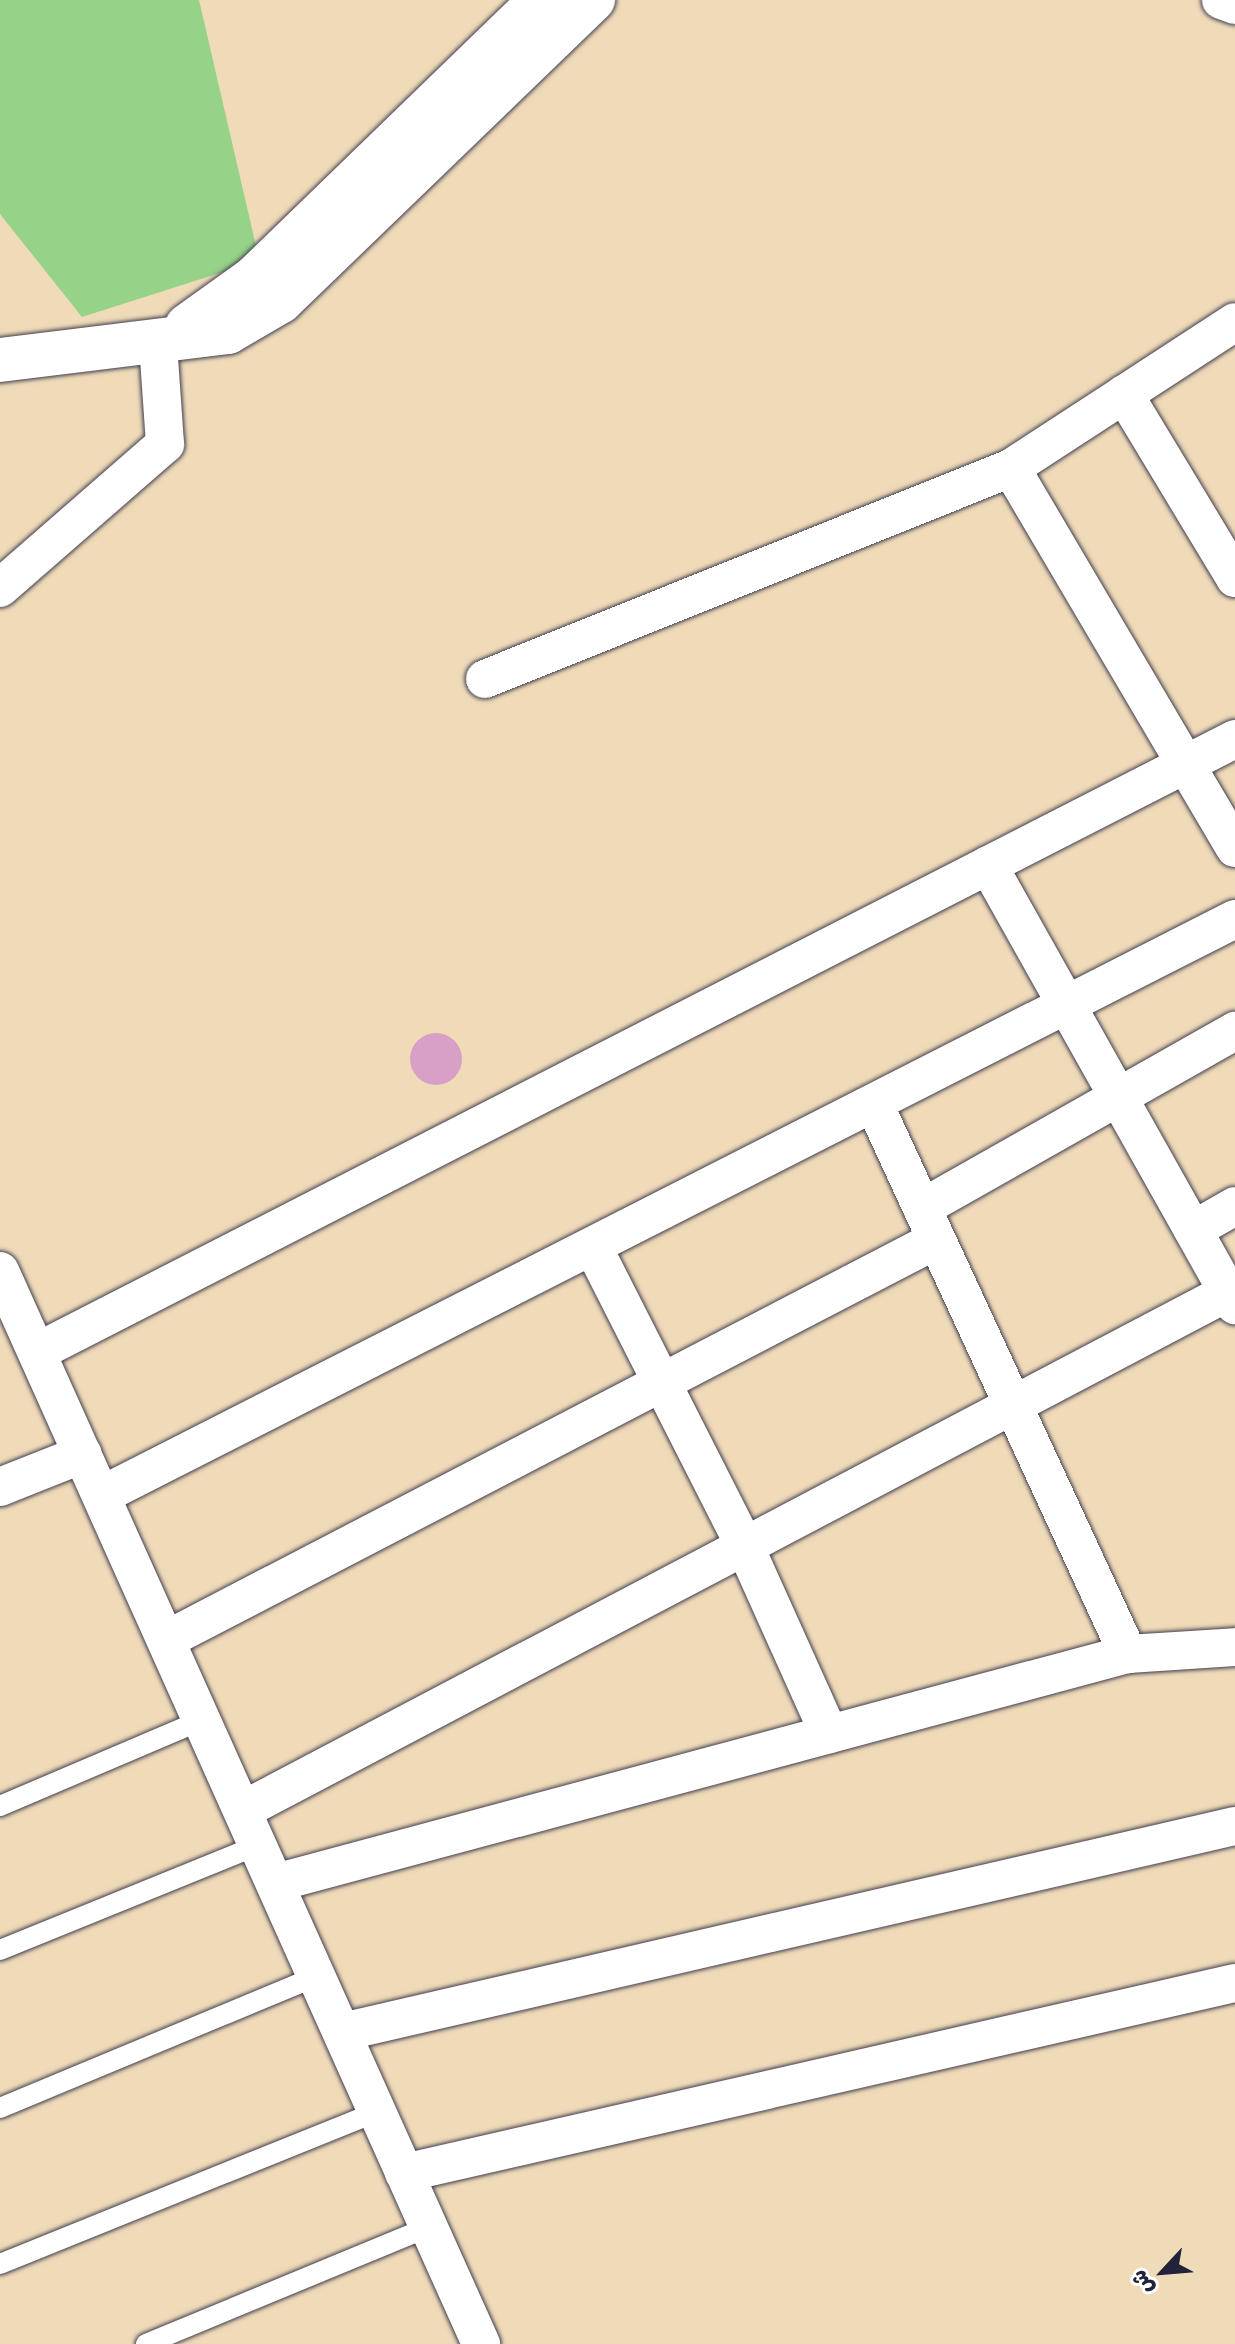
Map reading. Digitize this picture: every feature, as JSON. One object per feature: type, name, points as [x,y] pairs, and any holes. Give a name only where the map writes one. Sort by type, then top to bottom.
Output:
[{"type":"street","points":[[158,344],[254,278],[541,0]]},
{"type":"street","points":[[0,360],[158,344],[228,332],[281,301],[593,0]]},
{"type":"street","points":[[1221,0],[1235,5]]},
{"type":"street","points":[[485,679],[1011,468],[1235,322]]},
{"type":"street","points":[[0,588],[165,444],[158,344]]},
{"type":"street","points":[[1124,394],[1221,523],[1235,578]]},
{"type":"street","points":[[1011,468],[1235,848]]},
{"type":"street","points":[[37,1352],[1235,739]]},
{"type":"street","points":[[243,1810],[746,1549],[1013,1406],[1231,1298],[988,865]]},
{"type":"street","points":[[102,1495],[1235,919]]},
{"type":"street","points":[[166,1640],[662,1382],[929,1224],[1118,1097],[1235,1031]]},
{"type":"street","points":[[874,1104],[1128,1654]]},
{"type":"street","points":[[1193,1230],[1235,1206]]},
{"type":"street","points":[[593,1247],[746,1549],[829,1734]]},
{"type":"street","points":[[0,1271],[481,2344]]},
{"type":"street","points":[[0,1487],[83,1454]]},
{"type":"street","points":[[275,1883],[1128,1654],[1235,1647]]},
{"type":"street","points":[[342,2032],[1235,1826]]},
{"type":"street","points":[[404,2173],[1235,1983]]},
{"type":"lane","points":[[0,1806],[202,1720]]},
{"type":"lane","points":[[0,1950],[258,1845]]},
{"type":"lane","points":[[0,2108],[317,1976]]},
{"type":"lane","points":[[0,2264],[377,2112]]},
{"type":"lane","points":[[146,2344],[429,2227]]},
{"type":"green space","points":[[0,0],[199,0],[256,246],[229,270],[82,317],[0,214]]},
{"type":"building","points":[[436,1033],[454,1041],[462,1059],[454,1077],[436,1085],[418,1077],[410,1059],[418,1041]]}]
